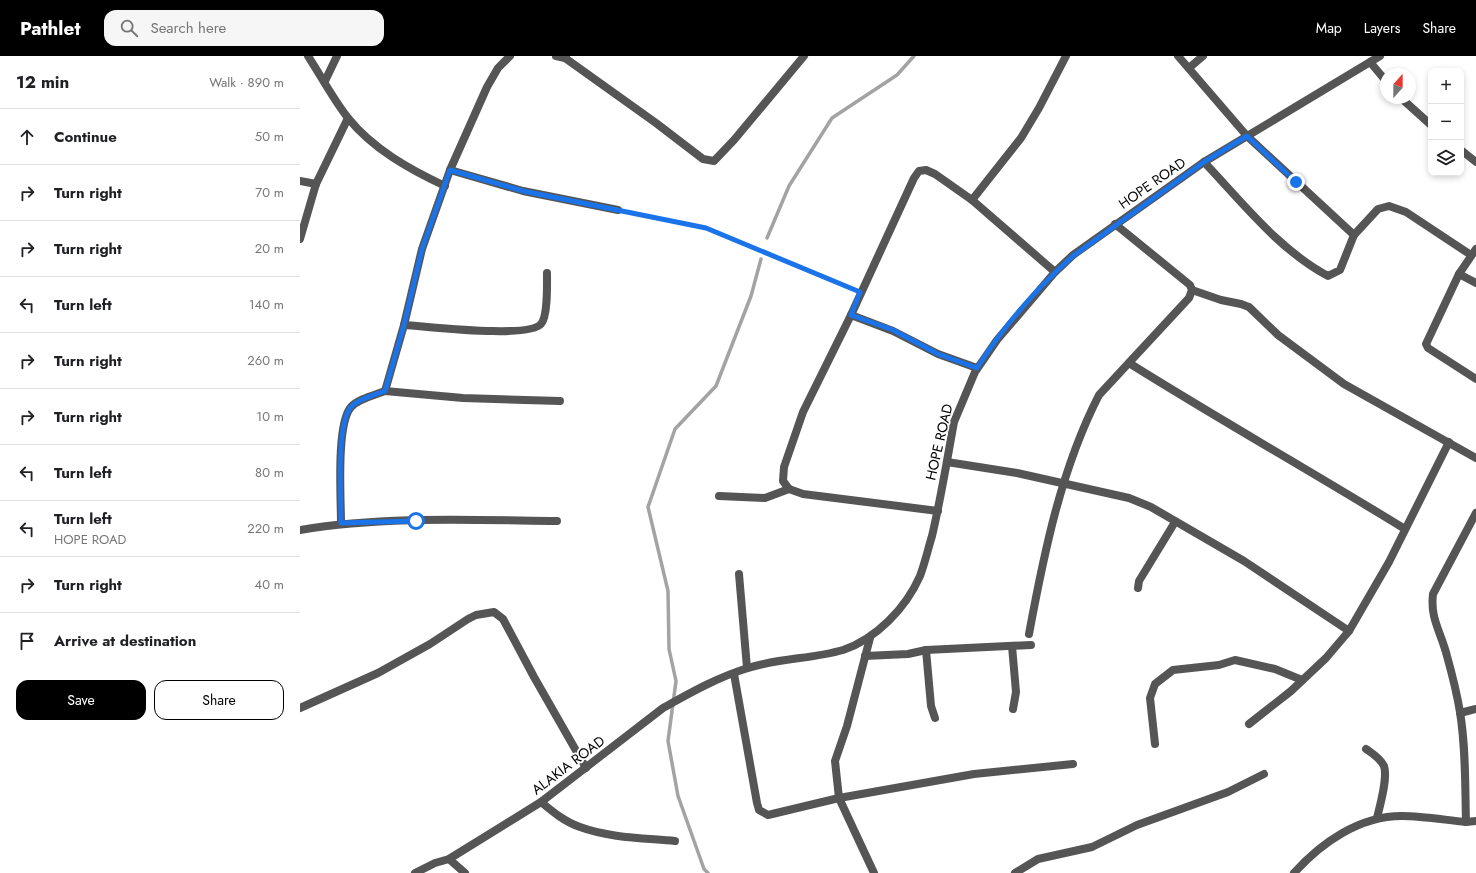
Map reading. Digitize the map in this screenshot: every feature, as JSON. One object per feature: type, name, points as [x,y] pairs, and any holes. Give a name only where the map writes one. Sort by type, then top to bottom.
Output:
[{"type":"street","points":[[308,56],[348,118],[384,152],[410,168],[445,186]]},
{"type":"street","points":[[324,81],[336,56]]},
{"type":"street","points":[[385,391],[404,325],[422,249],[450,170],[487,87],[498,68],[510,56]]},
{"type":"street","points":[[556,56],[566,57],[703,159],[714,161],[734,140],[804,56]]},
{"type":"street","points":[[972,200],[1021,138],[1039,108],[1066,56]]},
{"type":"street","points":[[1178,56],[1247,136],[1354,235]]},
{"type":"street","points":[[1189,68],[1203,56]]},
{"type":"street","name":"HOPE ROAD","points":[[734,674],[747,668],[774,662],[820,656],[844,649],[870,638],[908,598],[920,577],[938,511],[958,409],[977,368],[997,340],[1055,272],[1073,256],[1115,224],[1204,162],[1380,56]]},
{"type":"street","points":[[1370,62],[1380,74]]},
{"type":"street","points":[[1408,104],[1428,122]]},
{"type":"street","points":[[300,239],[316,184],[348,118]]},
{"type":"street","points":[[1464,152],[1476,162]]},
{"type":"street","points":[[1204,162],[1279,240],[1310,266],[1328,276],[1340,270],[1354,235],[1378,209],[1389,206],[1406,212],[1473,252],[1459,274],[1426,344],[1428,348],[1476,379]]},
{"type":"street","points":[[450,170],[523,191],[618,210]]},
{"type":"street","points":[[938,511],[804,494],[789,489],[783,481],[784,467],[804,412],[851,315],[860,292],[914,178],[919,171],[926,170],[935,174],[972,200],[1055,272]]},
{"type":"street","points":[[300,181],[316,184]]},
{"type":"street","points":[[1029,634],[1039,579],[1063,483],[1089,414],[1099,395],[1189,298],[1192,290],[1190,285],[1115,224]]},
{"type":"street","points":[[404,325],[507,332],[530,330],[540,325],[544,318],[547,273]]},
{"type":"street","points":[[1459,274],[1476,283]]},
{"type":"street","points":[[1192,290],[1221,300],[1241,304],[1248,308],[1278,335],[1344,384],[1476,458]]},
{"type":"street","points":[[851,315],[893,330],[938,354],[977,368]]},
{"type":"street","points":[[1129,363],[1194,404],[1288,457],[1405,528]]},
{"type":"street","points":[[341,523],[342,436],[346,414],[352,406],[385,391],[463,398],[560,400]]},
{"type":"street","points":[[1249,724],[1326,658],[1349,631],[1375,588],[1449,442]]},
{"type":"street","points":[[947,462],[1017,473],[1130,498],[1151,507],[1244,561],[1349,631]]},
{"type":"street","points":[[719,496],[765,498],[789,489]]},
{"type":"street","points":[[1466,822],[1465,768],[1460,713],[1447,654],[1431,608],[1433,594],[1476,513]]},
{"type":"street","points":[[300,530],[341,523],[416,521],[557,521]]},
{"type":"street","points":[[1138,588],[1139,581],[1176,522]]},
{"type":"street","points":[[738,574],[747,668]]},
{"type":"street","points":[[300,708],[378,673],[430,644],[476,615],[494,612],[503,619],[586,768]]},
{"type":"street","points":[[870,638],[847,726],[835,761],[839,798],[874,873]]},
{"type":"street","points":[[865,656],[908,654],[926,650],[1031,645]]},
{"type":"street","points":[[1012,646],[1016,692],[1013,709]]},
{"type":"street","points":[[926,650],[931,706],[935,718]]},
{"type":"street","points":[[1155,744],[1150,698],[1154,684],[1173,670],[1219,665],[1235,660],[1275,670],[1302,680]]},
{"type":"street","points":[[734,674],[759,810],[768,815],[839,798],[974,774],[1073,764]]},
{"type":"street","name":"ALAKIA ROAD","points":[[415,873],[435,863],[449,860],[541,802],[663,708],[683,697],[734,674]]},
{"type":"street","points":[[1460,713],[1476,709]]},
{"type":"street","points":[[1366,749],[1378,757],[1384,767],[1383,791],[1377,818]]},
{"type":"street","points":[[1015,873],[1038,859],[1092,847],[1137,826],[1228,792],[1264,774]]},
{"type":"street","points":[[541,802],[556,815],[579,827],[602,833],[675,840]]},
{"type":"street","points":[[1294,873],[1306,859],[1353,826],[1377,818],[1402,816],[1466,822],[1476,821]]},
{"type":"street","points":[[449,860],[466,873]]},
{"type":"path","points":[[618,210],[706,228],[860,292]]},
{"type":"waterway","points":[[767,238],[789,186],[832,118],[897,75],[914,56]]},
{"type":"waterway","points":[[708,873],[704,869],[678,796],[668,741],[676,681],[669,649],[668,591],[648,507],[675,429],[716,386],[751,296],[761,259]]},
{"type":"route","points":[[416,521],[341,523],[342,436],[346,414],[352,406],[385,391],[404,325],[422,249],[450,170],[523,191],[706,228],[860,292],[851,315],[893,330],[938,354],[977,368],[1023,308],[1055,272],[1073,256],[1098,236],[1204,162],[1247,136],[1296,182]]}]
